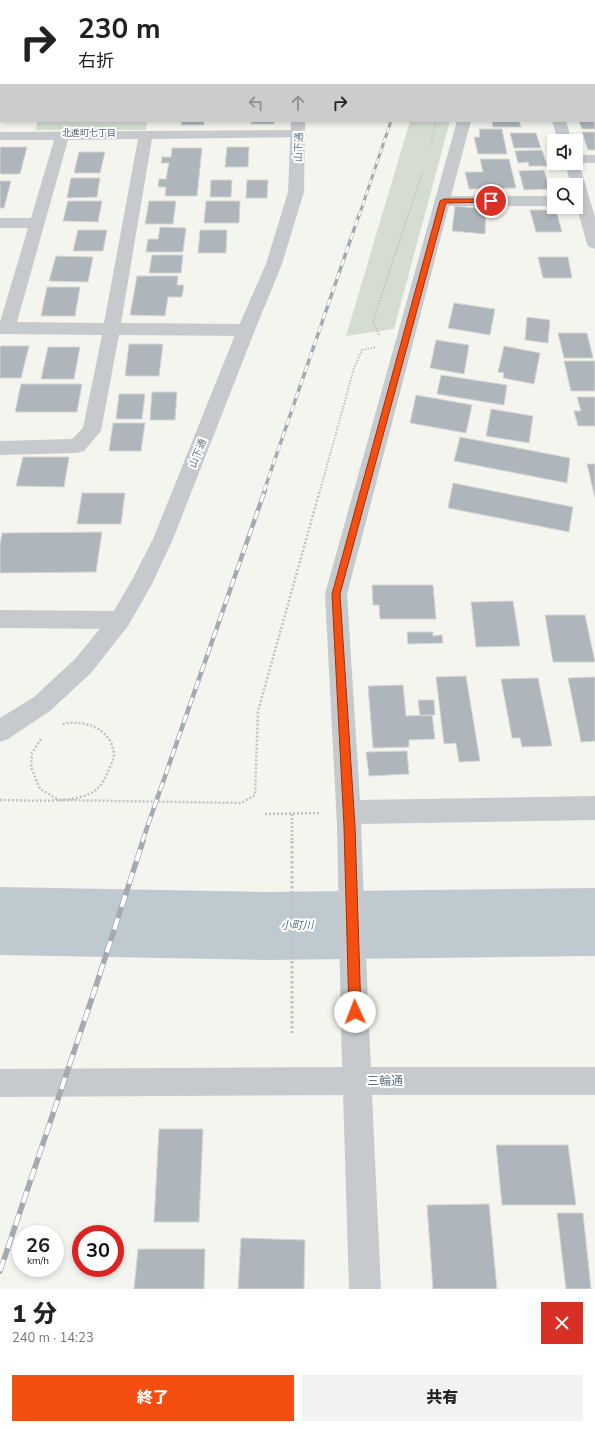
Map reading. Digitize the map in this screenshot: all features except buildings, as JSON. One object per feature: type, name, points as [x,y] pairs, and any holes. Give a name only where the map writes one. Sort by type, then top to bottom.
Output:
[{"type":"street","points":[[25,136],[30,122]]},
{"type":"street","points":[[0,1083],[358,1081],[349,819],[336,594],[444,201],[464,122]]},
{"type":"street","points":[[560,122],[563,134]]},
{"type":"street","points":[[0,136],[62,136],[152,130],[298,128]]},
{"type":"street","name":"山下通","points":[[0,731],[42,704],[83,666],[120,620],[141,584],[163,539],[246,330],[274,264],[296,192],[298,128]]},
{"type":"street","points":[[0,450],[77,446],[92,431],[152,130]]},
{"type":"street","points":[[62,136],[4,328],[246,330]]},
{"type":"street","points":[[583,159],[595,159]]},
{"type":"street","points":[[444,201],[547,201]]},
{"type":"street","points":[[583,212],[595,244]]},
{"type":"street","points":[[0,223],[36,223]]},
{"type":"street","points":[[0,619],[120,620]]},
{"type":"street","points":[[349,819],[595,808]]},
{"type":"street","name":"三輪通","points":[[365,1289],[358,1081],[595,1081]]},
{"type":"path","points":[[429,151],[436,122]]},
{"type":"path","points":[[382,341],[373,321],[425,166]]},
{"type":"path","points":[[42,736],[32,753],[31,767],[40,789],[59,800],[241,803],[255,795],[258,711],[354,368],[362,350],[370,347],[378,348]]},
{"type":"path","points":[[0,800],[80,798],[96,791],[105,777],[114,755],[109,739],[99,729],[88,723],[70,721],[55,726]]},
{"type":"path","points":[[265,814],[292,814],[349,819]]},
{"type":"path","points":[[292,814],[292,1033]]},
{"type":"shaded area","points":[[38,122],[147,122],[146,130],[35,130]]},
{"type":"shaded area","points":[[410,122],[450,122],[394,329],[346,336]]},
{"type":"waterway","name":"小町川","points":[[0,921],[266,926],[595,922]]},
{"type":"railway","points":[[359,216],[391,122]]},
{"type":"railway","points":[[264,491],[359,215]]},
{"type":"railway","points":[[142,842],[265,490]]},
{"type":"railway","points":[[0,1271],[143,841]]},
{"type":"district","name":"北進町七丁目","points":[[89,133]]},
{"type":"route","points":[[355,1012],[349,826],[336,594],[444,201],[491,201]]}]
